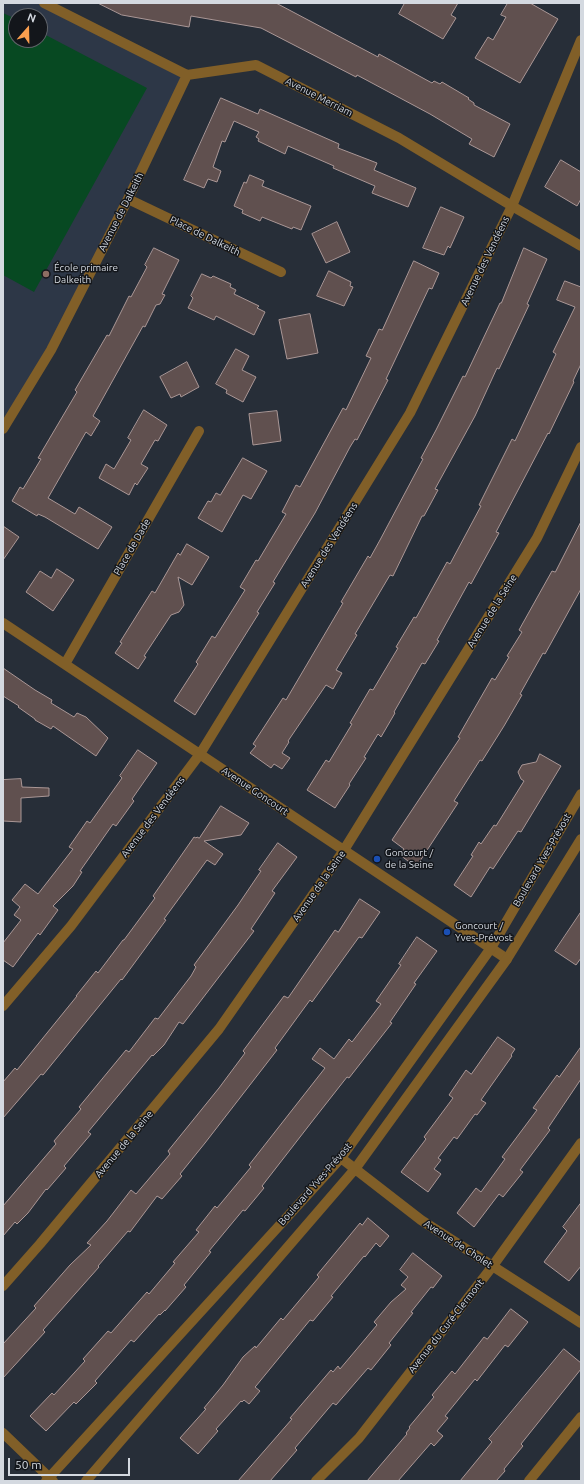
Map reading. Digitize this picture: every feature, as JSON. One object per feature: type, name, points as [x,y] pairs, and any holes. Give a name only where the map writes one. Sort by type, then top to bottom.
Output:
[{"type":"street","points":[[44,3],[187,75]]},
{"type":"street","name":"Avenue des Vendéens","points":[[3,1006],[71,926],[200,754],[410,413],[512,206],[581,40]]},
{"type":"street","name":"Avenue Merriam","points":[[187,75],[256,65],[400,138],[581,246]]},
{"type":"street","name":"Avenue de Dalkeith","points":[[3,429],[51,350],[128,199],[187,75]]},
{"type":"street","name":"Place de Dalkeith","points":[[128,199],[281,272]]},
{"type":"street","name":"Place de Dade","points":[[65,664],[199,430]]},
{"type":"street","name":"Avenue de la Seine","points":[[3,1286],[40,1244],[219,1029],[344,850],[537,538],[581,448]]},
{"type":"street","name":"Avenue Goncourt","points":[[3,623],[507,959]]},
{"type":"street","name":"Boulevard Yves-Prévost","points":[[49,1480],[341,1158],[491,948],[581,794]]},
{"type":"street","name":"Boulevard Yves-Prévost","points":[[86,1481],[354,1169],[507,959],[581,839]]},
{"type":"street","name":"Avenue du Curé-Clermont","points":[[316,1481],[359,1438],[492,1267],[581,1143]]},
{"type":"street","name":"Avenue de Cholet","points":[[341,1158],[421,1220],[581,1323]]},
{"type":"street","points":[[529,1481],[581,1417]]},
{"type":"street","points":[[3,1433],[49,1480]]},
{"type":"shaded area","name":"École primaire Dalkeith","points":[[3,3],[44,3],[187,75],[128,199],[3,429]]},
{"type":"green space","points":[[3,13],[8,15],[8,48],[48,48],[48,36],[147,88],[34,292],[3,275]]},
{"type":"building","points":[[98,3],[276,3],[378,57],[379,54],[432,83],[434,81],[440,84],[442,82],[469,98],[468,99],[474,103],[474,105],[510,124],[494,157],[469,144],[472,139],[430,114],[357,75],[356,77],[261,28],[191,16],[189,27],[122,15]]},
{"type":"building","points":[[405,3],[458,3],[451,15],[456,18],[443,39],[399,14]]},
{"type":"building","points":[[508,3],[530,3],[558,19],[520,83],[475,58],[488,37],[493,40],[506,17],[501,15]]},
{"type":"building","points":[[221,98],[258,114],[260,109],[339,144],[338,148],[377,163],[374,170],[416,188],[408,207],[372,193],[375,186],[333,168],[334,166],[288,146],[285,154],[258,141],[259,139],[256,137],[259,132],[234,121],[225,142],[222,141],[213,167],[221,171],[217,182],[208,179],[204,188],[184,180]]},
{"type":"building","points":[[561,160],[581,172],[581,199],[577,206],[545,187]]},
{"type":"building","points":[[250,175],[264,181],[262,186],[311,206],[301,230],[293,227],[292,229],[262,217],[260,221],[242,213],[243,210],[234,206],[244,182],[246,183]]},
{"type":"building","points":[[441,207],[464,217],[450,248],[448,246],[444,255],[423,248]]},
{"type":"building","points":[[337,222],[350,252],[326,263],[312,234]]},
{"type":"building","points":[[154,248],[179,260],[162,294],[165,295],[160,304],[156,305],[145,327],[143,326],[93,416],[100,421],[91,436],[86,432],[48,498],[75,514],[79,507],[112,527],[98,549],[45,517],[38,514],[37,516],[12,501],[20,487],[23,489],[41,459],[38,458],[77,392],[75,390],[107,335],[109,336],[129,296],[131,297],[147,267],[145,265]]},
{"type":"building","points":[[524,248],[547,259],[527,304],[529,305],[499,369],[497,368],[475,416],[435,489],[438,490],[424,516],[422,516],[393,576],[390,575],[355,634],[357,635],[336,670],[342,673],[333,689],[326,685],[288,741],[289,742],[282,753],[290,758],[282,769],[274,764],[271,768],[250,753],[256,746],[253,744],[283,698],[286,700],[343,603],[341,602],[368,556],[370,558],[380,540],[423,459],[421,458],[463,376],[465,377],[501,303]]},
{"type":"building","points":[[414,261],[439,273],[432,289],[429,288],[386,379],[388,380],[357,440],[355,439],[350,447],[315,513],[273,582],[275,583],[257,612],[259,613],[195,715],[174,701],[198,664],[196,662],[212,636],[215,638],[245,590],[240,587],[256,560],[258,561],[286,514],[282,512],[296,485],[300,487],[343,408],[346,410],[371,358],[366,356],[379,329],[382,330]]},
{"type":"building","points":[[329,271],[351,282],[350,286],[353,287],[344,306],[317,296]]},
{"type":"building","points":[[202,274],[211,278],[213,276],[231,284],[230,287],[236,290],[234,294],[259,306],[257,308],[265,312],[254,335],[216,316],[214,320],[188,308],[193,298],[191,296]]},
{"type":"building","points":[[565,281],[581,287],[581,364],[573,381],[574,382],[549,434],[548,433],[496,532],[499,533],[471,584],[469,582],[437,640],[439,641],[425,664],[422,663],[381,737],[378,734],[364,757],[366,758],[335,808],[307,790],[326,760],[329,762],[352,724],[350,723],[370,689],[373,690],[398,648],[396,647],[414,617],[416,618],[447,562],[450,564],[481,506],[479,505],[512,439],[515,441],[556,354],[553,352],[575,307],[557,300]]},
{"type":"building","points":[[310,314],[318,353],[287,359],[279,320]]},
{"type":"building","points":[[236,349],[249,356],[242,370],[256,377],[243,402],[226,393],[227,390],[216,384]]},
{"type":"building","points":[[187,362],[199,387],[181,397],[180,394],[171,398],[160,377]]},
{"type":"building","points":[[144,410],[167,425],[158,441],[155,440],[141,464],[148,468],[137,485],[135,483],[129,495],[99,478],[106,464],[114,469],[131,440],[128,438]]},
{"type":"building","points":[[277,411],[281,441],[253,445],[249,414]]},
{"type":"building","points":[[243,458],[267,471],[251,499],[243,495],[222,532],[198,518],[208,501],[211,502],[216,493],[220,495]]},
{"type":"building","points":[[581,522],[581,589],[545,654],[543,653],[520,694],[522,695],[504,726],[454,801],[458,803],[416,867],[400,855],[404,849],[392,840],[460,738],[458,737],[492,678],[495,680],[509,657],[507,656],[522,632],[519,630],[552,571],[555,572]]},
{"type":"building","points":[[3,526],[19,537],[3,560]]},
{"type":"building","points":[[187,544],[209,557],[192,585],[178,577],[184,605],[179,612],[171,615],[144,656],[146,657],[138,669],[115,653],[122,643],[120,642],[152,591],[155,593],[178,553],[180,555]]},
{"type":"building","points":[[57,569],[74,580],[53,611],[26,592],[40,571],[51,578]]},
{"type":"building","points":[[3,668],[52,700],[51,703],[74,717],[77,713],[86,717],[108,738],[96,756],[53,726],[51,729],[35,720],[18,707],[19,706],[3,696]]},
{"type":"building","points":[[138,750],[157,763],[132,799],[134,801],[116,826],[113,824],[80,871],[82,872],[73,886],[53,906],[58,910],[40,935],[38,933],[13,967],[3,960],[3,943],[21,920],[14,915],[20,907],[12,900],[25,884],[38,894],[73,849],[69,847],[87,821],[90,823],[122,778],[120,776]]},
{"type":"building","points":[[540,754],[561,766],[521,832],[518,831],[493,869],[490,867],[471,897],[454,885],[473,856],[471,855],[479,842],[481,844],[494,825],[496,826],[524,781],[521,779],[518,772],[522,765],[536,762]]},
{"type":"building","points":[[21,779],[22,787],[49,788],[49,796],[21,798],[21,822],[3,821],[3,780]]},
{"type":"building","points":[[221,806],[249,823],[241,835],[204,841],[223,854],[215,865],[207,860],[164,919],[166,920],[122,980],[121,979],[43,1075],[41,1074],[3,1118],[3,1082],[15,1068],[17,1070],[96,971],[98,973],[155,898],[153,896],[194,837],[199,838]]},
{"type":"building","points":[[278,843],[297,857],[272,891],[275,893],[251,929],[254,931],[183,1024],[179,1022],[164,1045],[153,1056],[152,1055],[88,1132],[91,1134],[64,1166],[66,1168],[47,1190],[46,1189],[28,1213],[17,1224],[15,1222],[3,1236],[3,1206],[56,1144],[54,1141],[81,1109],[79,1107],[126,1050],[129,1052],[155,1018],[158,1019],[191,976],[196,967],[194,965],[238,905],[261,871],[259,870]]},
{"type":"building","points":[[360,899],[380,912],[362,938],[359,937],[312,1002],[310,1000],[275,1048],[277,1050],[180,1174],[182,1176],[162,1199],[157,1196],[130,1232],[128,1231],[98,1266],[99,1267],[43,1330],[45,1332],[3,1378],[3,1344],[36,1308],[34,1306],[70,1265],[91,1245],[87,1243],[107,1221],[131,1190],[136,1194],[170,1154],[168,1151],[219,1088],[245,1053],[243,1051],[284,996],[288,998],[335,930],[338,932]]},
{"type":"building","points":[[581,912],[581,958],[576,965],[555,951]]},
{"type":"building","points":[[417,937],[437,951],[414,983],[416,984],[390,1022],[392,1023],[349,1078],[347,1077],[262,1186],[264,1188],[245,1211],[243,1210],[209,1251],[211,1252],[184,1285],[186,1287],[165,1311],[160,1315],[159,1314],[134,1342],[131,1340],[95,1381],[97,1383],[76,1404],[74,1402],[46,1431],[30,1416],[52,1393],[54,1395],[85,1361],[83,1359],[108,1331],[111,1333],[147,1292],[149,1294],[175,1263],[173,1262],[199,1232],[196,1230],[215,1206],[217,1208],[251,1167],[249,1165],[325,1068],[312,1059],[320,1048],[334,1059],[349,1039],[352,1042],[381,1004],[376,1001],[401,965],[399,964]]},
{"type":"building","points":[[498,1037],[515,1049],[511,1055],[512,1056],[481,1100],[486,1103],[477,1115],[475,1114],[457,1139],[454,1137],[438,1158],[441,1160],[434,1169],[441,1174],[428,1192],[401,1172],[426,1139],[424,1137],[453,1098],[449,1095],[466,1070],[471,1074]]},
{"type":"building","points":[[581,1047],[581,1079],[548,1128],[550,1130],[520,1170],[523,1172],[503,1197],[499,1194],[474,1227],[457,1213],[476,1188],[481,1192],[505,1159],[502,1157],[537,1110],[533,1108],[557,1075],[559,1077]]},
{"type":"building","points":[[581,1203],[581,1266],[569,1281],[544,1262],[567,1231],[563,1227]]},
{"type":"building","points":[[368,1218],[389,1236],[380,1247],[376,1243],[365,1257],[364,1256],[331,1296],[333,1297],[313,1321],[310,1320],[255,1387],[260,1391],[249,1404],[244,1400],[242,1402],[241,1401],[216,1429],[218,1431],[198,1454],[180,1438],[206,1409],[204,1408],[243,1357],[255,1346],[256,1348],[281,1318],[283,1320],[319,1277],[317,1275],[360,1223],[362,1225]]},
{"type":"building","points":[[413,1253],[442,1276],[411,1312],[413,1313],[389,1343],[391,1345],[371,1370],[368,1368],[336,1405],[333,1403],[295,1448],[297,1450],[270,1481],[238,1481],[292,1419],[290,1418],[331,1370],[333,1372],[338,1366],[340,1369],[377,1325],[374,1322],[391,1302],[406,1289],[401,1285],[408,1277],[400,1270]]},
{"type":"building","points":[[511,1309],[528,1322],[508,1347],[505,1345],[477,1381],[475,1379],[445,1416],[448,1418],[437,1431],[443,1436],[434,1446],[431,1443],[398,1481],[367,1481],[407,1434],[406,1433],[410,1428],[409,1427],[434,1397],[432,1395],[452,1371],[455,1374],[484,1337],[487,1339]]},
{"type":"building","points":[[564,1349],[581,1363],[581,1369],[521,1444],[523,1446],[504,1469],[505,1471],[496,1481],[460,1481],[492,1442],[489,1439]]},
{"type":"place","name":"École primaire Dalkeith","points":[[46,274]]},
{"type":"place","name":"Goncourt / de la Seine","points":[[377,859]]},
{"type":"place","name":"Goncourt / Yves-Prévost","points":[[447,932]]}]
